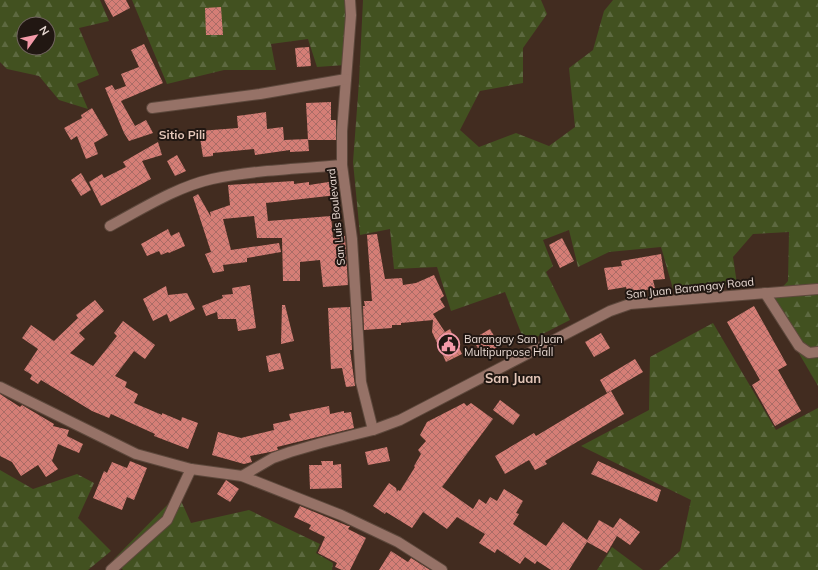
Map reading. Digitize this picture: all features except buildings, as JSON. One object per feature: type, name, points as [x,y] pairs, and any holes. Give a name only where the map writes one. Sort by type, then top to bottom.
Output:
[{"type":"street","name":"San Luis Boulevard","points":[[350,0],[352,15],[346,79],[342,165],[352,239],[361,382],[374,430]]},
{"type":"street","points":[[152,108],[260,94],[346,79]]},
{"type":"street","points":[[110,226],[194,184],[212,179],[240,174],[342,165]]},
{"type":"street","name":"San Juan Barangay Road","points":[[242,476],[273,458],[321,443],[374,430],[400,420],[610,311],[630,304],[818,289]]},
{"type":"street","points":[[766,293],[799,346],[809,353],[818,352]]},
{"type":"street","points":[[0,387],[136,454],[191,469],[242,476],[341,515],[398,542],[442,570]]},
{"type":"street","points":[[111,570],[167,520],[191,469]]},
{"type":"green space","points":[[0,0],[100,0],[109,21],[79,28],[99,75],[77,84],[88,109],[59,100],[39,76],[7,69],[0,62]]},
{"type":"green space","points":[[132,0],[348,0],[345,65],[317,67],[308,39],[271,44],[276,70],[224,70],[167,84]]},
{"type":"green space","points":[[363,0],[541,0],[547,14],[523,48],[523,83],[480,91],[460,130],[479,147],[516,133],[549,146],[575,127],[569,68],[593,50],[604,11],[613,0],[818,0],[818,386],[769,302],[788,281],[789,232],[753,234],[733,257],[737,284],[673,289],[661,247],[609,252],[578,267],[569,230],[543,240],[553,266],[546,272],[570,320],[525,343],[505,292],[451,311],[437,267],[394,269],[390,229],[360,235],[353,162]]},
{"type":"green space","points":[[713,323],[776,430],[818,408],[818,570],[659,570],[680,551],[691,500],[581,446],[649,410],[650,357]]},
{"type":"green space","points":[[0,470],[33,489],[77,474],[94,483],[78,518],[111,551],[88,570],[0,570]]},
{"type":"green space","points":[[178,494],[191,523],[249,510],[320,544],[316,553],[333,563],[332,570],[123,570],[114,559]]},
{"type":"green space","points":[[612,547],[643,570],[597,570]]},
{"type":"place","name":"Barangay San Juan Multipurpose Hall","points":[[448,345]]},
{"type":"district","name":"Sitio Pili","points":[[182,135]]},
{"type":"district","name":"San Juan","points":[[513,378]]}]
